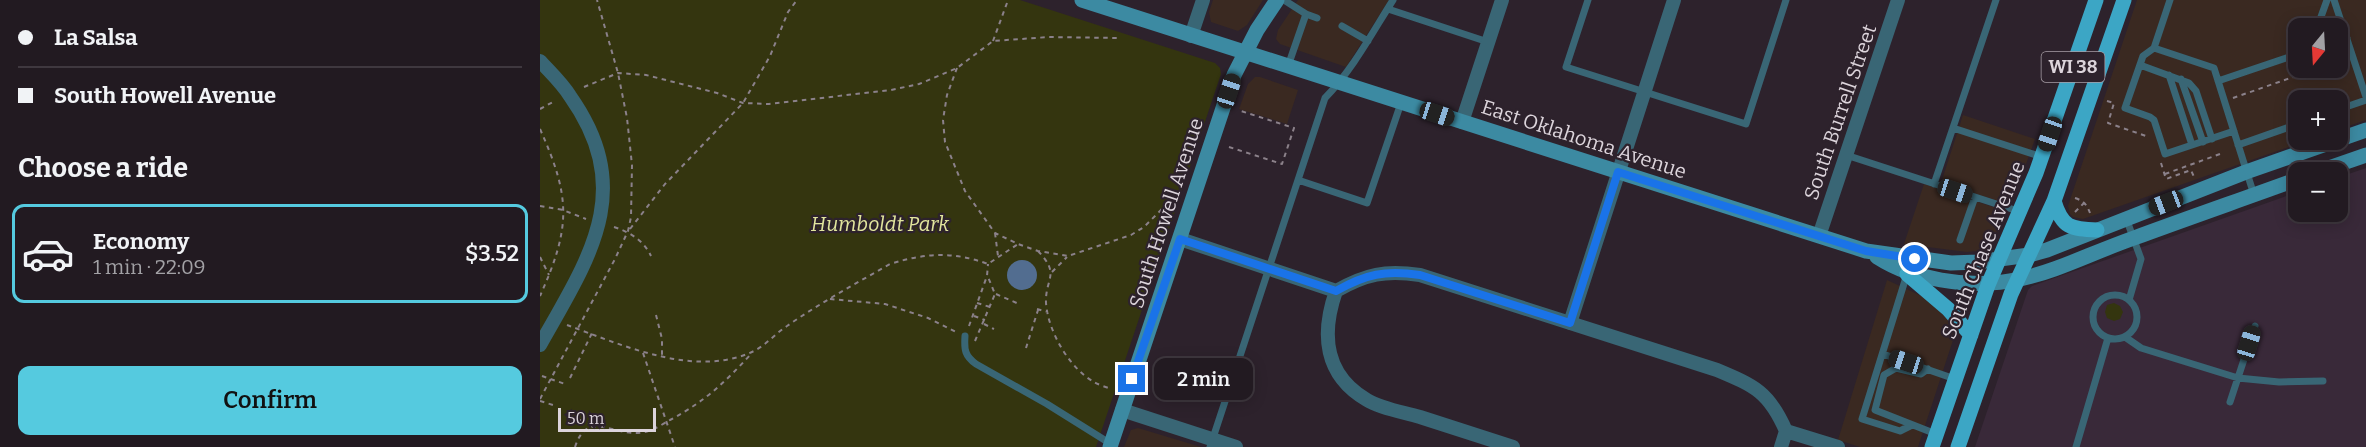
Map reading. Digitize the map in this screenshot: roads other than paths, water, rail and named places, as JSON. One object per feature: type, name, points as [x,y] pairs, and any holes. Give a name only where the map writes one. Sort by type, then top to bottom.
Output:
[{"type":"main road","name":"East Oklahoma Avenue","points":[[1082,0],[1104,3],[1191,36],[1866,251],[1951,263],[1998,260],[2029,255],[2246,172],[2366,130]]},
{"type":"main road","name":"South Howell Avenue","points":[[1110,446],[1234,75],[1277,0]]},
{"type":"main road","name":"South Chase Avenue","points":[[1934,441],[1988,285],[2021,212],[2042,156],[2096,0]]},
{"type":"main road","name":"WI 38","points":[[1958,447],[2017,281],[2054,201],[2124,0]]},
{"type":"main road","points":[[2346,162],[2366,155]]},
{"type":"main road","name":"East Oklahoma Avenue","points":[[1866,251],[1907,274],[1968,284],[1988,285],[2017,281],[2037,276],[2132,238],[2288,183]]},
{"type":"main road","points":[[2054,201],[2058,213],[2068,226],[2076,229],[2097,230]]},
{"type":"main road","points":[[1907,274],[1948,309],[1971,335]]},
{"type":"main road","points":[[1955,379],[1979,387]]},
{"type":"street","points":[[1191,36],[1203,0]]},
{"type":"street","points":[[1462,122],[1502,0]]},
{"type":"street","points":[[1570,323],[1674,0]]},
{"type":"street","name":"South Burrell Street","points":[[1819,236],[1898,0]]},
{"type":"street","points":[[540,61],[569,94],[583,115],[593,137],[602,167],[604,200],[600,223],[583,270],[540,345]]},
{"type":"street","points":[[1180,239],[1336,291]]},
{"type":"street","points":[[1513,447],[1368,400],[1344,382],[1333,364],[1327,342],[1328,315],[1336,291],[1355,280],[1376,274],[1395,272],[1420,275],[1717,370],[1744,381],[1763,393],[1777,410],[1786,431],[1780,447]]},
{"type":"street","points":[[1122,410],[1211,443],[1236,447]]},
{"type":"street","points":[[1786,431],[1838,447]]},
{"type":"lane","points":[[1284,0],[1317,18]]},
{"type":"lane","points":[[1211,443],[1325,98],[1339,83],[1393,0]]},
{"type":"lane","points":[[1588,0],[1566,67],[1746,124],[1786,0]]},
{"type":"lane","points":[[1934,184],[1996,0]]},
{"type":"lane","points":[[2169,0],[2154,48],[2143,56],[2125,108],[2154,120],[2164,154],[2234,132]]},
{"type":"lane","points":[[2321,18],[2327,0]]},
{"type":"lane","points":[[2334,0],[2340,18]]},
{"type":"lane","points":[[1388,9],[1488,42]]},
{"type":"lane","points":[[1288,67],[1306,14]]},
{"type":"lane","points":[[1342,26],[1368,40]]},
{"type":"lane","points":[[2348,41],[2364,84],[2366,98],[2348,105]]},
{"type":"lane","points":[[2154,48],[2214,68],[2254,195]]},
{"type":"lane","points":[[2218,81],[2288,57]]},
{"type":"lane","points":[[2140,65],[2189,83],[2196,91],[2212,139]]},
{"type":"lane","points":[[2169,75],[2192,145]]},
{"type":"lane","points":[[2181,79],[2203,142]]},
{"type":"lane","points":[[1298,180],[1367,203],[1401,103]]},
{"type":"lane","points":[[1953,128],[2042,156]]},
{"type":"lane","points":[[2238,145],[2288,128]]},
{"type":"lane","points":[[1846,155],[2021,212]]},
{"type":"lane","points":[[1960,240],[1976,197]]},
{"type":"lane","points":[[2126,218],[2141,259],[2129,300]]},
{"type":"lane","points":[[1907,274],[1862,419],[1900,431],[1910,426]]},
{"type":"lane","points":[[2113,295],[2129,300],[2137,315],[2132,332],[2125,337],[2108,338],[2096,328],[2093,320],[2098,303],[2113,295]]},
{"type":"lane","points":[[2230,402],[2254,326]]},
{"type":"lane","points":[[965,336],[964,350],[968,358],[1033,398],[1047,404],[1110,446]]},
{"type":"lane","points":[[2125,337],[2141,348],[2238,378],[2279,382],[2323,381]]},
{"type":"lane","points":[[2076,447],[2108,338]]},
{"type":"lane","points":[[1883,354],[1955,379]]},
{"type":"lane","points":[[1928,369],[1920,374],[1896,369],[1884,375],[1875,410],[1910,426],[1934,441]]},
{"type":"water","points":[[1022,260],[1033,264],[1037,275],[1033,286],[1022,290],[1011,286],[1007,275],[1011,264]]},
{"type":"park label","name":"Humboldt Park","points":[[880,224]]}]
